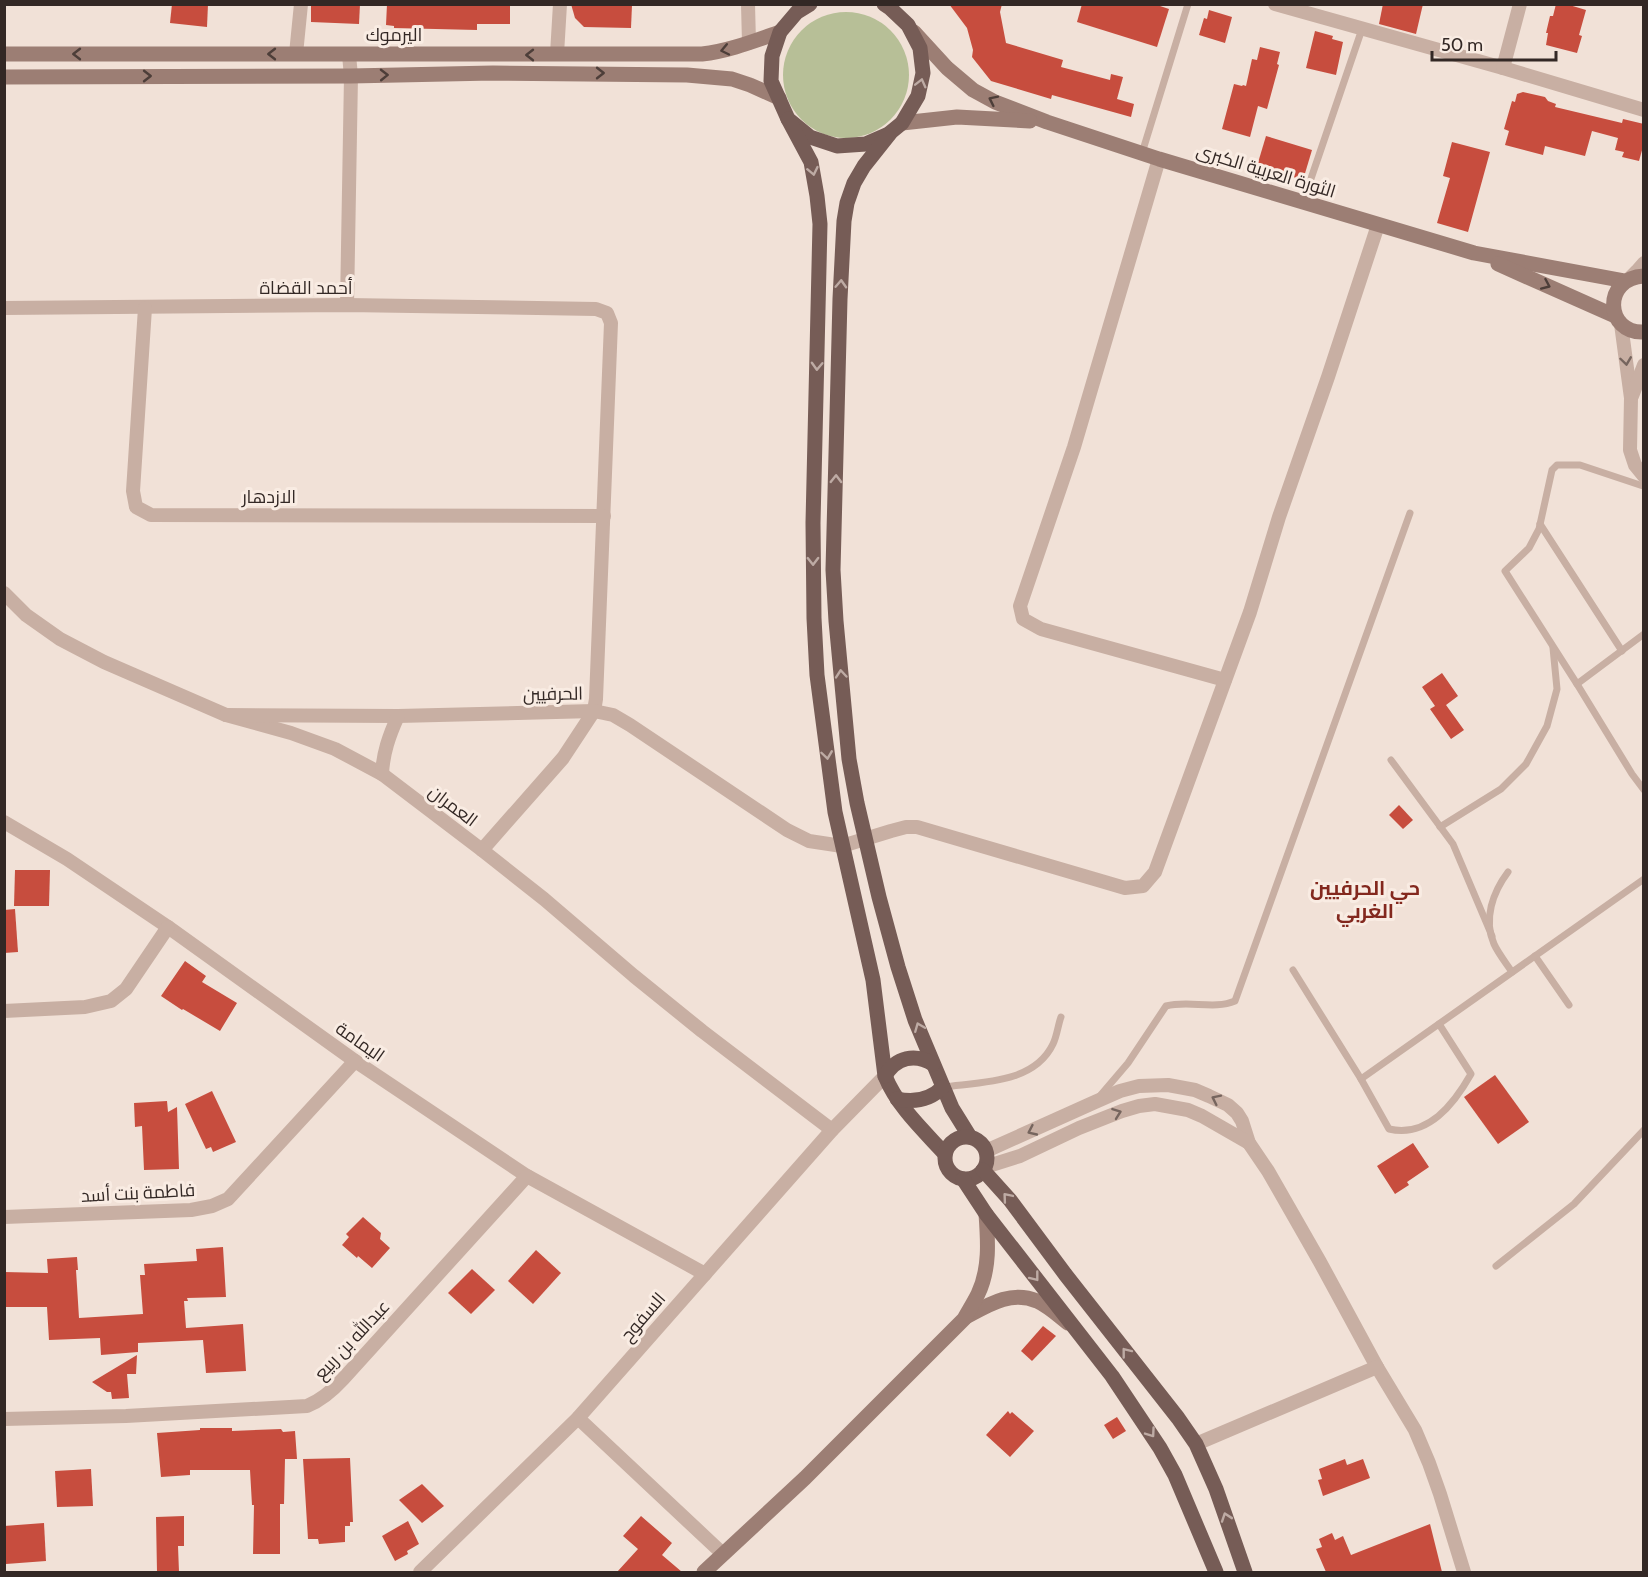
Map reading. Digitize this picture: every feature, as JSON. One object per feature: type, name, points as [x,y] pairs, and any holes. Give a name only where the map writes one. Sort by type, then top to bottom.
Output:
[{"type":"main road","points":[[887,6],[908,25],[920,48],[923,73],[918,96],[897,128],[864,166],[854,183],[847,203],[840,299],[833,570],[835,600],[849,759],[879,897],[915,1020],[952,1108],[970,1137]]},
{"type":"main road","points":[[803,7],[780,33],[772,56],[771,81],[811,162],[818,196],[820,224],[813,523],[817,675],[835,812],[873,980],[885,1076],[897,1099],[945,1154],[947,1167],[951,1173],[963,1179],[986,1214],[1112,1376],[1161,1448],[1216,1572]]},
{"type":"main road","points":[[788,119],[810,137],[837,146],[866,144],[897,128]]},
{"type":"main road","points":[[885,1076],[894,1065],[906,1058],[920,1058],[933,1064]]},
{"type":"main road","points":[[897,1099],[919,1101],[932,1096],[943,1086]]},
{"type":"main road","points":[[945,1154],[949,1145],[956,1139],[970,1137],[978,1140],[985,1163],[1010,1200],[1178,1418],[1196,1444],[1216,1489],[1245,1572]]},
{"type":"main road","points":[[963,1179],[974,1178],[985,1163]]},
{"type":"street","points":[[296,54],[301,4]]},
{"type":"street","points":[[557,54],[560,4]]},
{"type":"street","points":[[747,4],[749,43]]},
{"type":"street","points":[[1275,4],[1644,110]]},
{"type":"street","points":[[1503,68],[1520,4]]},
{"type":"street","name":"الثورة العربية الكبرى","points":[[908,25],[947,69],[973,90],[995,102],[1047,122],[1159,159],[1474,253],[1626,280]]},
{"type":"street","name":"اليرموك","points":[[4,54],[702,54],[720,52],[780,33]]},
{"type":"street","points":[[347,305],[350,55]]},
{"type":"street","points":[[4,77],[351,76],[493,73],[687,75],[732,79],[779,98]]},
{"type":"street","name":"الثورة العربية الكبرى","points":[[897,128],[957,117],[1047,122]]},
{"type":"street","points":[[1159,159],[1074,447],[1020,606],[1023,619],[1041,628],[1225,680]]},
{"type":"street","points":[[842,846],[906,827],[917,827],[1125,888],[1143,886],[1155,872],[1250,612],[1279,517],[1378,225]]},
{"type":"street","name":"الثورة العربية الكبرى","points":[[1474,253],[1618,320],[1629,330],[1644,332]]},
{"type":"street","points":[[1643,481],[1630,450],[1631,398],[1618,320],[1613,306],[1618,288],[1644,263]]},
{"type":"street","points":[[1626,280],[1644,276]]},
{"type":"street","name":"أحمد القضاة","points":[[4,308],[347,305],[596,309],[607,314],[611,323],[604,516]]},
{"type":"street","name":"الازدهار","points":[[145,308],[133,491],[136,507],[151,515],[604,516]]},
{"type":"street","points":[[1631,398],[1644,365]]},
{"type":"street","points":[[482,850],[563,758],[594,711],[604,516]]},
{"type":"street","name":"العمران","points":[[4,593],[26,615],[60,639],[104,662],[226,715],[291,733],[335,749],[382,774],[482,850],[702,1031],[832,1130]]},
{"type":"street","name":"الحرفيين","points":[[226,715],[398,716],[594,711],[613,716],[630,725],[797,836],[819,844],[842,846]]},
{"type":"street","points":[[382,774],[388,737],[398,716]]},
{"type":"street","name":"اليمامة","points":[[4,822],[67,859],[168,927],[355,1061],[526,1176],[705,1274]]},
{"type":"street","points":[[4,1011],[85,1007],[111,1000],[126,989],[168,927]]},
{"type":"street","name":"فاطمة بنت أسد","points":[[4,1217],[191,1210],[212,1206],[228,1199],[355,1061]]},
{"type":"street","name":"السفوح","points":[[420,1572],[578,1418],[832,1130],[885,1076]]},
{"type":"street","points":[[985,1163],[1095,1102],[1139,1086],[1168,1085],[1195,1090],[1219,1100],[1237,1113],[1249,1143],[1268,1171],[1377,1367],[1415,1430],[1430,1463],[1464,1572]]},
{"type":"street","points":[[985,1163],[1020,1156],[1079,1128],[1122,1111],[1155,1104],[1188,1110],[1249,1143]]},
{"type":"street","name":"عبدالله بن ربيع","points":[[4,1419],[138,1416],[307,1406],[317,1402],[343,1379],[526,1176]]},
{"type":"street","points":[[704,1572],[805,1478],[964,1318],[978,1294],[986,1268],[988,1243],[986,1214]]},
{"type":"street","points":[[964,1318],[994,1301],[1021,1297],[1037,1301],[1071,1325]]},
{"type":"street","points":[[1196,1444],[1377,1367]]},
{"type":"street","points":[[578,1418],[723,1554]]},
{"type":"lane","points":[[1142,153],[1188,4]]},
{"type":"lane","points":[[1303,202],[1362,29]]},
{"type":"lane","points":[[1643,481],[1580,465],[1557,465],[1552,470],[1539,529],[1529,548],[1505,571],[1644,790]]},
{"type":"lane","points":[[1095,1102],[1128,1064],[1166,1006],[1226,1005],[1235,1002],[1410,513]]},
{"type":"lane","points":[[1540,524],[1622,651]]},
{"type":"lane","points":[[1577,684],[1644,634]]},
{"type":"lane","points":[[1440,827],[1501,789],[1526,764],[1547,726],[1557,688],[1553,646]]},
{"type":"lane","points":[[1391,760],[1453,844],[1492,936]]},
{"type":"lane","points":[[1508,872],[1498,885],[1490,923],[1494,944],[1512,972]]},
{"type":"lane","points":[[1361,1080],[1644,879]]},
{"type":"lane","points":[[1534,956],[1569,1005]]},
{"type":"lane","points":[[1293,970],[1389,1129],[1400,1131],[1420,1128],[1449,1107],[1471,1074],[1439,1024]]},
{"type":"lane","points":[[943,1086],[1006,1079],[1037,1065],[1053,1044],[1061,1017]]},
{"type":"lane","points":[[1496,1266],[1574,1204],[1644,1130]]},
{"type":"green space","points":[[846,12],[870,17],[890,31],[904,51],[909,75],[904,99],[890,119],[870,133],[846,138],[822,133],[802,119],[788,99],[783,75],[788,51],[802,31],[822,17]]},
{"type":"building","points":[[172,4],[208,4],[207,27],[170,23]]},
{"type":"building","points":[[311,4],[360,4],[359,24],[311,22]]},
{"type":"building","points":[[387,4],[510,4],[510,24],[477,24],[477,30],[394,28],[394,26],[386,25]]},
{"type":"building","points":[[571,4],[632,5],[631,28],[584,27],[575,18]]},
{"type":"building","points":[[949,4],[1002,4],[1000,12],[1006,43],[1063,60],[1061,67],[1110,80],[1111,74],[1123,77],[1117,99],[1134,104],[1131,117],[1052,95],[1051,99],[991,81],[972,57],[973,50],[967,28]]},
{"type":"building","points":[[1082,4],[1154,4],[1169,9],[1157,47],[1077,22]]},
{"type":"building","points":[[1383,4],[1423,4],[1416,34],[1379,24]]},
{"type":"building","points":[[1556,4],[1566,4],[1586,10],[1577,53],[1546,45],[1550,16],[1553,16]]},
{"type":"building","points":[[1209,10],[1232,17],[1225,43],[1199,35]]},
{"type":"building","points":[[1315,31],[1333,36],[1332,39],[1343,42],[1336,75],[1306,68]]},
{"type":"building","points":[[1260,47],[1280,52],[1277,64],[1279,65],[1267,109],[1258,106],[1250,137],[1222,129],[1234,84],[1246,86],[1252,59],[1257,60]]},
{"type":"building","points":[[1523,92],[1545,97],[1556,104],[1555,107],[1622,123],[1623,119],[1644,124],[1644,143],[1639,161],[1622,157],[1624,152],[1615,150],[1618,138],[1592,131],[1585,156],[1545,146],[1543,155],[1505,145],[1509,131],[1504,129],[1512,101],[1515,102],[1517,94]]},
{"type":"building","points":[[1266,136],[1312,150],[1303,180],[1257,166]]},
{"type":"building","points":[[1452,142],[1490,152],[1468,232],[1437,223],[1450,178],[1443,176]]},
{"type":"building","points":[[1442,673],[1458,696],[1446,705],[1464,730],[1451,739],[1430,709],[1435,706],[1422,687]]},
{"type":"building","points":[[1399,805],[1413,820],[1403,829],[1389,815]]},
{"type":"building","points":[[15,870],[50,870],[49,906],[14,906]]},
{"type":"building","points":[[15,909],[18,952],[4,953],[4,910]]},
{"type":"building","points":[[185,961],[206,976],[202,982],[237,1003],[220,1031],[161,996]]},
{"type":"building","points":[[1495,1075],[1529,1122],[1498,1144],[1464,1097]]},
{"type":"building","points":[[212,1091],[236,1142],[213,1152],[211,1147],[206,1149],[185,1104]]},
{"type":"building","points":[[167,1101],[168,1112],[177,1107],[179,1169],[144,1170],[142,1126],[135,1127],[134,1103]]},
{"type":"building","points":[[1413,1143],[1429,1167],[1407,1182],[1409,1185],[1395,1194],[1377,1166]]},
{"type":"building","points":[[363,1217],[381,1233],[380,1239],[390,1248],[372,1268],[342,1245],[349,1237],[346,1234]]},
{"type":"building","points":[[223,1247],[226,1297],[187,1298],[188,1301],[184,1301],[186,1328],[243,1324],[246,1371],[206,1373],[203,1340],[138,1343],[138,1352],[101,1355],[100,1338],[49,1340],[47,1307],[4,1307],[4,1272],[48,1273],[47,1259],[77,1257],[79,1318],[143,1314],[140,1275],[145,1275],[144,1264],[197,1261],[196,1249]]},
{"type":"building","points":[[536,1250],[561,1273],[533,1304],[508,1281]]},
{"type":"building","points":[[472,1269],[495,1290],[471,1314],[448,1293]]},
{"type":"building","points":[[1043,1326],[1056,1336],[1032,1361],[1021,1351]]},
{"type":"building","points":[[137,1355],[136,1374],[127,1374],[129,1398],[112,1399],[111,1392],[107,1392],[92,1382]]},
{"type":"building","points":[[1008,1411],[1034,1431],[1010,1457],[986,1435]]},
{"type":"building","points":[[1117,1417],[1126,1431],[1113,1439],[1104,1425]]},
{"type":"building","points":[[200,1428],[232,1428],[232,1431],[281,1429],[283,1432],[295,1431],[297,1459],[285,1459],[284,1504],[280,1504],[280,1554],[253,1554],[254,1505],[252,1505],[250,1470],[190,1470],[190,1475],[161,1477],[157,1433],[200,1430]]},
{"type":"building","points":[[350,1458],[353,1522],[350,1522],[350,1526],[345,1526],[345,1542],[319,1544],[318,1539],[308,1539],[303,1459]]},
{"type":"building","points":[[1345,1459],[1347,1465],[1363,1459],[1370,1478],[1323,1496],[1318,1480],[1322,1479],[1319,1469]]},
{"type":"building","points":[[91,1469],[93,1506],[57,1507],[55,1471]]},
{"type":"building","points":[[422,1484],[444,1506],[422,1523],[399,1500]]},
{"type":"building","points":[[184,1516],[184,1546],[178,1546],[179,1572],[157,1572],[156,1517]]},
{"type":"building","points":[[641,1516],[672,1543],[662,1555],[682,1572],[617,1572],[638,1549],[623,1536]]},
{"type":"building","points":[[408,1521],[419,1544],[407,1551],[408,1554],[395,1561],[382,1536]]},
{"type":"building","points":[[44,1523],[46,1561],[6,1564],[4,1526]]},
{"type":"building","points":[[1430,1524],[1442,1572],[1326,1572],[1316,1549],[1322,1547],[1319,1539],[1332,1533],[1335,1540],[1343,1536],[1351,1555]]},
{"type":"district","name":"حي الحرفيين الغربي","points":[[1365,900]]}]
